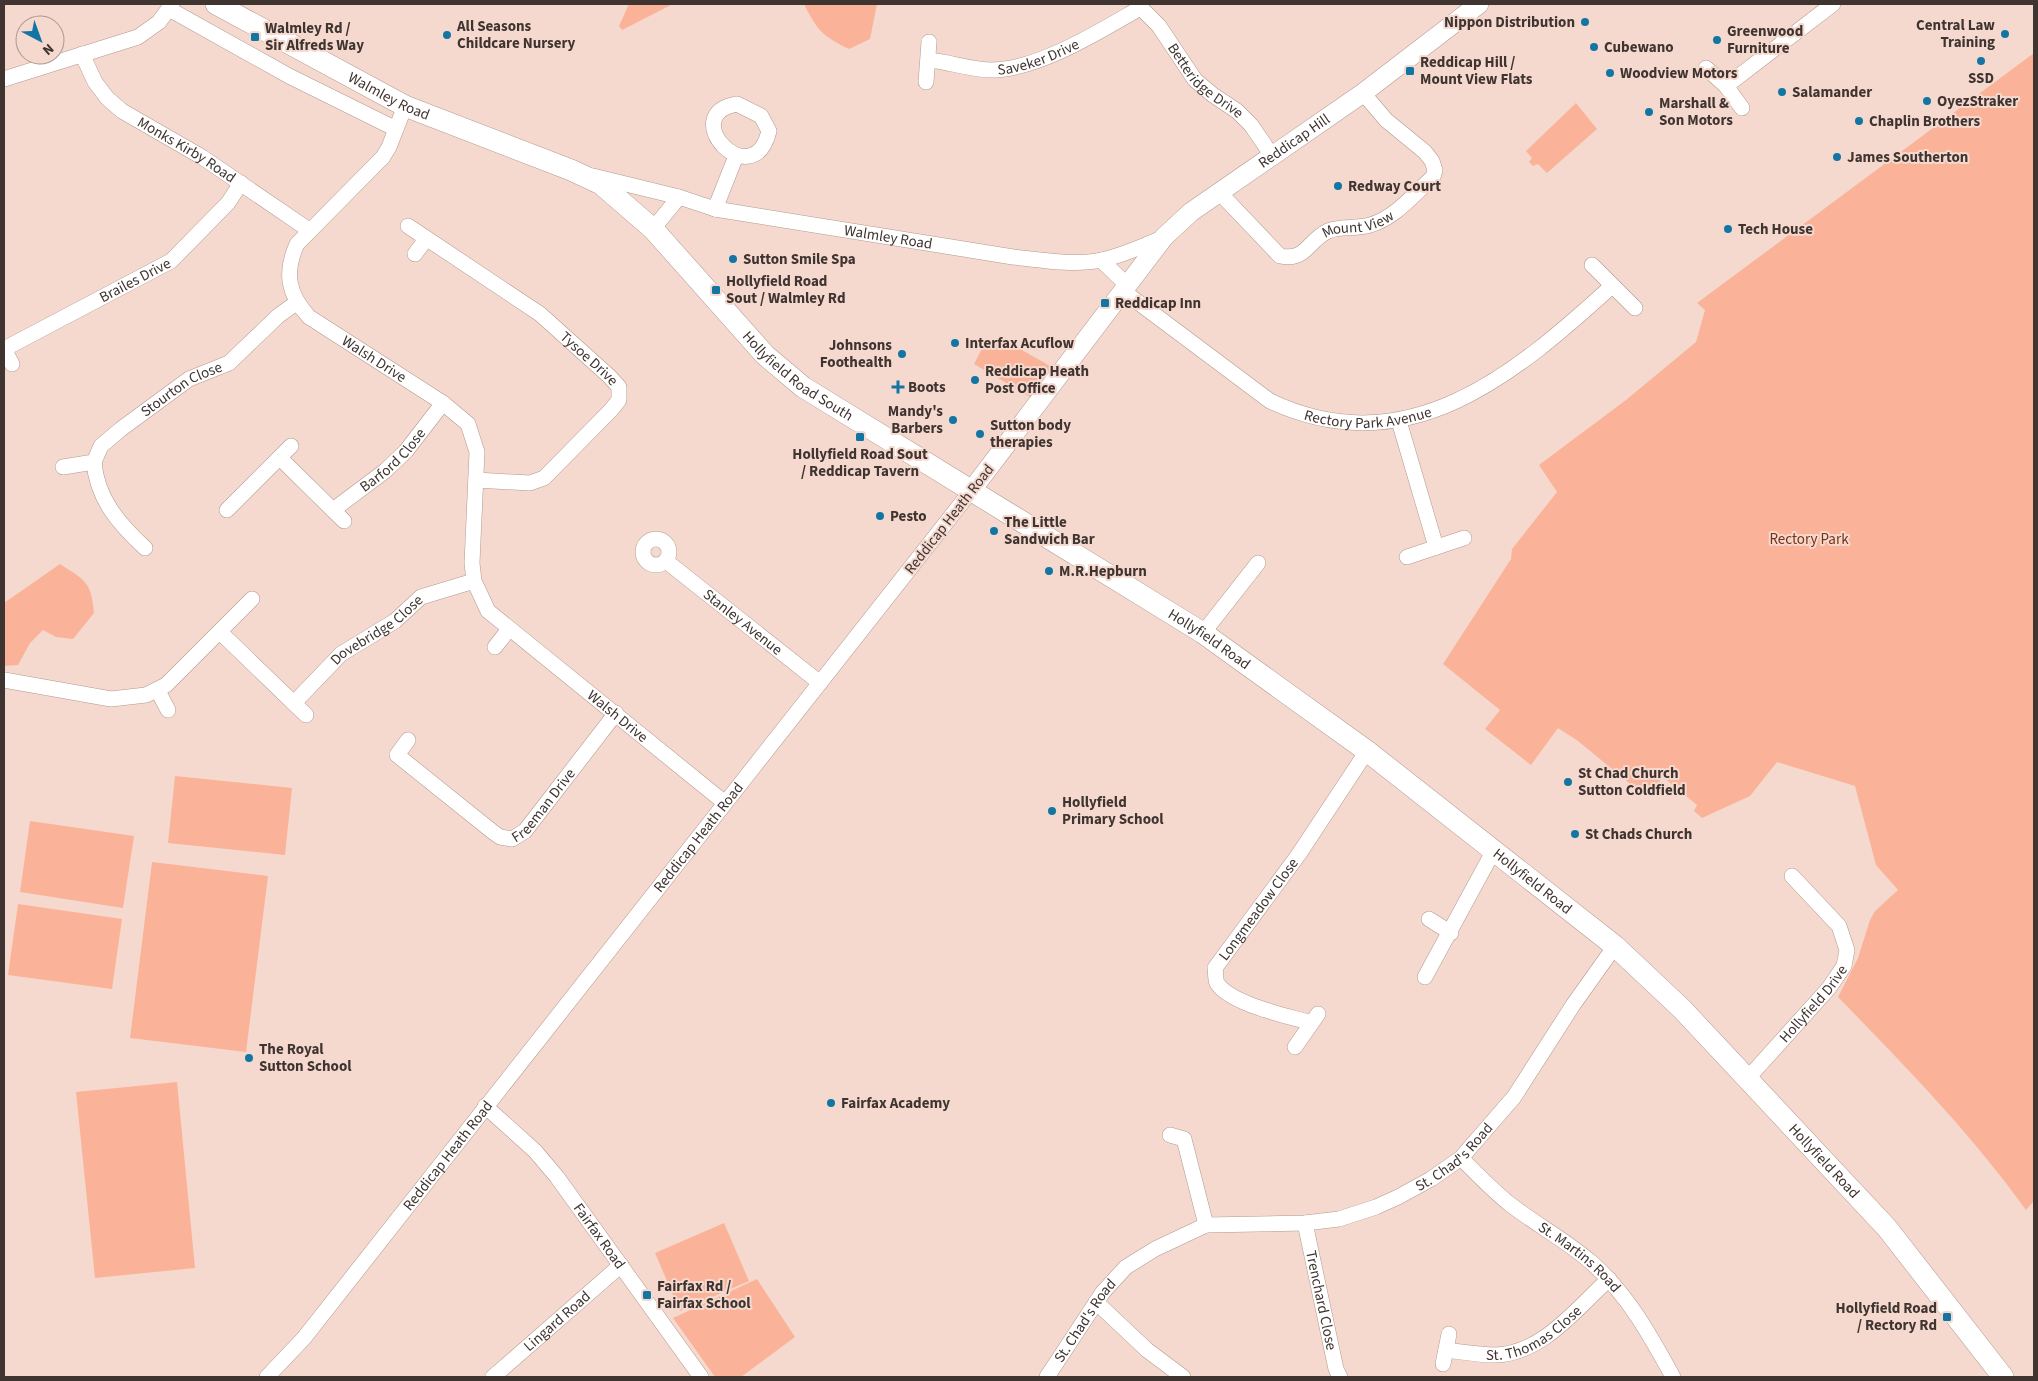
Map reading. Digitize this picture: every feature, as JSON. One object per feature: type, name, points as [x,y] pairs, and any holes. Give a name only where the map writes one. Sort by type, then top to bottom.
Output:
[{"type":"main road","name":"Walmley Road","points":[[216,4],[405,106],[571,170],[601,184],[653,229]]},
{"type":"main road","name":"Hollyfield Road South","points":[[653,229],[764,355],[783,372],[858,423],[971,491]]},
{"type":"main road","name":"Hollyfield Road","points":[[971,491],[1203,632],[1368,751],[1615,946],[1649,977],[1748,1078],[1887,1228],[2003,1377]]},
{"type":"street","name":"Reddicap Hill","points":[[1125,288],[1164,237],[1190,212],[1273,157],[1363,93],[1479,4]]},
{"type":"street","points":[[1726,86],[1833,4]]},
{"type":"street","points":[[4,79],[138,37],[159,22],[171,6]]},
{"type":"street","name":"Walmley Road","points":[[171,6],[289,76],[396,129]]},
{"type":"street","name":"Saveker Drive","points":[[929,60],[990,70],[1009,68],[1076,44],[1139,6]]},
{"type":"street","name":"Betteridge Drive","points":[[1139,6],[1159,26],[1195,80],[1244,118],[1273,157]]},
{"type":"street","points":[[926,82],[929,42]]},
{"type":"street","name":"Monks Kirby Road","points":[[82,54],[95,82],[107,98],[122,111],[202,157],[309,230]]},
{"type":"street","points":[[1706,68],[1726,86],[1742,108]]},
{"type":"street","name":"Mount View","points":[[1219,192],[1280,256],[1292,258],[1299,256],[1321,235],[1330,230],[1368,226],[1394,214],[1433,177],[1435,170],[1432,162],[1424,152],[1386,120],[1363,93]]},
{"type":"street","points":[[296,303],[290,283],[290,264],[297,244],[383,157],[405,106]]},
{"type":"street","points":[[714,209],[736,156]]},
{"type":"street","name":"Walmley Road","points":[[571,170],[680,197],[714,209],[1013,257],[1056,261],[1101,260],[1164,237]]},
{"type":"street","name":"Brailes Drive","points":[[12,364],[4,349],[171,261],[228,203],[241,183]]},
{"type":"street","points":[[653,229],[680,197]]},
{"type":"street","name":"Tysoe Drive","points":[[408,226],[540,314],[610,376],[619,387],[619,400],[611,410],[544,478],[530,483],[476,480]]},
{"type":"street","points":[[415,254],[426,239]]},
{"type":"street","name":"Rectory Park Avenue","points":[[1101,260],[1125,288],[1270,401],[1316,418],[1357,422],[1399,421],[1438,409],[1474,393],[1504,376],[1570,325],[1612,286]]},
{"type":"street","points":[[1592,265],[1635,308]]},
{"type":"street","name":"Reddicap Heath Road","points":[[267,1377],[304,1338],[485,1106],[726,803],[971,491],[1125,288]]},
{"type":"street","name":"Walsh Drive","points":[[296,303],[309,317],[443,403],[468,424],[474,436],[477,452],[472,563],[474,581],[488,611],[656,745],[685,772],[726,803]]},
{"type":"street","name":"Stourton Close","points":[[94,462],[101,446],[120,429],[190,379],[229,364],[278,316],[296,303]]},
{"type":"street","name":"Barford Close","points":[[333,510],[385,471],[406,450],[443,403]]},
{"type":"street","points":[[1399,421],[1436,547]]},
{"type":"street","points":[[227,510],[291,446]]},
{"type":"street","points":[[280,458],[344,521]]},
{"type":"street","points":[[63,467],[94,462],[97,483],[112,514],[138,532],[145,548]]},
{"type":"street","points":[[1407,557],[1464,538]]},
{"type":"street","name":"Stanley Avenue","points":[[666,561],[820,682]]},
{"type":"street","points":[[1203,632],[1258,563]]},
{"type":"street","name":"Dovebridge Close","points":[[294,703],[341,654],[396,621],[421,597],[474,581]]},
{"type":"street","points":[[4,680],[29,676],[111,699],[124,699],[158,691],[252,599]]},
{"type":"street","points":[[495,647],[509,629]]},
{"type":"street","points":[[220,632],[306,715]]},
{"type":"street","points":[[158,691],[168,710]]},
{"type":"street","name":"Freeman Drive","points":[[408,740],[397,755],[493,832],[500,837],[512,839],[525,832],[616,713]]},
{"type":"street","name":"Longmeadow Close","points":[[1295,1047],[1315,1019],[1244,1002],[1223,990],[1216,982],[1215,968],[1299,854],[1368,751]]},
{"type":"street","points":[[1425,977],[1494,850]]},
{"type":"street","name":"Hollyfield Drive","points":[[1748,1078],[1823,996],[1844,966],[1847,950],[1839,926],[1792,876]]},
{"type":"street","points":[[1428,919],[1451,932]]},
{"type":"street","name":"St. Chad's Road","points":[[1047,1377],[1096,1302],[1126,1267],[1155,1249],[1206,1225],[1306,1222],[1339,1219],[1376,1207],[1431,1179],[1462,1158],[1514,1096],[1573,1005],[1615,946]]},
{"type":"street","name":"Fairfax Road","points":[[485,1106],[535,1152],[557,1177],[700,1377]]},
{"type":"street","points":[[1170,1135],[1184,1140],[1206,1225]]},
{"type":"street","name":"St. Martins Road","points":[[1462,1158],[1510,1205],[1573,1247],[1608,1279],[1632,1306],[1648,1329],[1673,1377]]},
{"type":"street","name":"Trenchard Close","points":[[1306,1222],[1336,1369],[1340,1377]]},
{"type":"street","name":"Lingard Road","points":[[492,1377],[621,1265]]},
{"type":"street","name":"St. Thomas Close","points":[[1449,1334],[1444,1357],[1495,1355],[1524,1349],[1549,1335],[1608,1279]]},
{"type":"street","points":[[1096,1302],[1176,1376]]},
{"type":"green space","points":[[629,4],[673,4],[622,30],[619,26]]},
{"type":"green space","points":[[804,4],[877,4],[870,39],[849,49],[826,36],[821,31]]},
{"type":"green space","name":"Rectory Park","points":[[2034,53],[2034,1201],[2026,1210],[1959,1126],[1838,997],[1858,958],[1870,920],[1875,911],[1898,890],[1876,865],[1855,786],[1777,762],[1750,796],[1702,818],[1694,811],[1697,805],[1663,777],[1646,797],[1578,741],[1558,728],[1531,765],[1485,729],[1500,710],[1443,664],[1511,559],[1512,549],[1557,492],[1539,465],[1626,400],[1696,342],[1705,310],[1697,303]]},
{"type":"green space","points":[[1576,103],[1597,129],[1547,173],[1538,164],[1533,166],[1529,162],[1532,158],[1526,151]]},
{"type":"green space","points":[[987,339],[999,345],[1013,345],[1052,367],[1030,397],[974,364]]},
{"type":"green space","points":[[60,564],[86,583],[91,594],[94,613],[73,639],[56,637],[43,630],[30,643],[18,665],[4,666],[4,603]]},
{"type":"green space","points":[[175,776],[292,788],[285,855],[168,843]]},
{"type":"green space","points":[[30,821],[134,836],[123,908],[20,892]]},
{"type":"green space","points":[[152,862],[268,876],[246,1052],[130,1038]]},
{"type":"green space","points":[[18,904],[122,919],[112,989],[8,975]]},
{"type":"green space","points":[[177,1082],[195,1268],[95,1278],[76,1092]]},
{"type":"green space","points":[[724,1223],[749,1281],[680,1311],[655,1253]]},
{"type":"green space","points":[[757,1279],[795,1337],[741,1377],[715,1377],[673,1318]]},
{"type":"place","name":"Nippon Distribution","points":[[1585,22]]},
{"type":"place","name":"Central Law Training","points":[[2005,34]]},
{"type":"place","name":"All Seasons Childcare Nursery","points":[[447,35]]},
{"type":"place","name":"Walmley Rd / Sir Alfreds Way","points":[[255,37]]},
{"type":"place","name":"Greenwood Furniture","points":[[1717,40]]},
{"type":"place","name":"Cubewano","points":[[1594,47]]},
{"type":"place","name":"SSD","points":[[1981,61]]},
{"type":"place","name":"Reddicap Hill / Mount View Flats","points":[[1410,71]]},
{"type":"place","name":"Woodview Motors","points":[[1610,73]]},
{"type":"place","name":"Salamander","points":[[1782,92]]},
{"type":"place","name":"OyezStraker","points":[[1927,101]]},
{"type":"place","name":"Marshall & Son Motors","points":[[1649,112]]},
{"type":"place","name":"Chaplin Brothers","points":[[1859,121]]},
{"type":"place","name":"James Southerton","points":[[1837,157]]},
{"type":"place","name":"Redway Court","points":[[1338,186]]},
{"type":"place","name":"Tech House","points":[[1728,229]]},
{"type":"place","name":"Sutton Smile Spa","points":[[733,259]]},
{"type":"place","name":"Hollyfield Road Sout / Walmley Rd","points":[[716,290]]},
{"type":"place","name":"Reddicap Inn","points":[[1105,303]]},
{"type":"place","name":"Interfax Acuflow","points":[[955,343]]},
{"type":"place","name":"Johnsons Foothealth","points":[[902,354]]},
{"type":"place","name":"Reddicap Heath Post Office","points":[[975,380]]},
{"type":"place","name":"Boots","points":[[898,387]]},
{"type":"place","name":"Mandy's Barbers","points":[[953,420]]},
{"type":"place","name":"Sutton body therapies","points":[[980,434]]},
{"type":"place","name":"Hollyfield Road Sout / Reddicap Tavern","points":[[860,437]]},
{"type":"place","name":"Pesto","points":[[880,516]]},
{"type":"place","name":"The Little Sandwich Bar","points":[[994,531]]},
{"type":"place","name":"M.R.Hepburn","points":[[1049,571]]},
{"type":"place","name":"St Chad Church Sutton Coldfield","points":[[1568,782]]},
{"type":"place","name":"Hollyfield Primary School","points":[[1052,811]]},
{"type":"place","name":"St Chads Church","points":[[1575,834]]},
{"type":"place","name":"The Royal Sutton School","points":[[249,1058]]},
{"type":"place","name":"Fairfax Academy","points":[[831,1103]]},
{"type":"place","name":"Fairfax Rd / Fairfax School","points":[[647,1295]]},
{"type":"place","name":"Hollyfield Road / Rectory Rd","points":[[1947,1317]]}]
